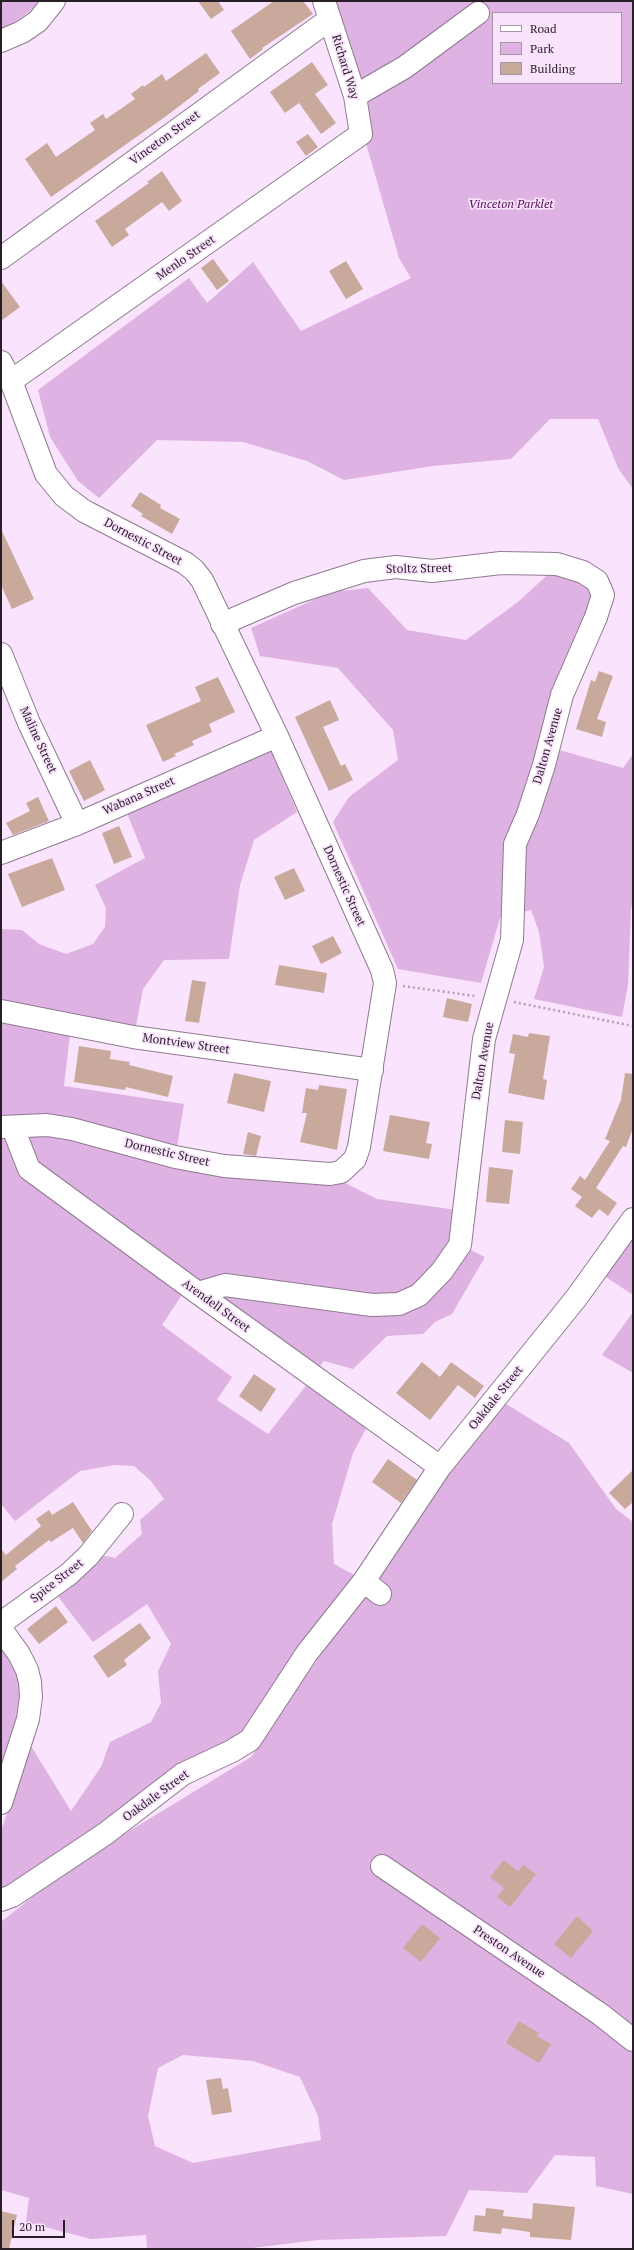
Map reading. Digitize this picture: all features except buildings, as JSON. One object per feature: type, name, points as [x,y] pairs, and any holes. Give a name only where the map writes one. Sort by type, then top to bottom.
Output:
[{"type":"street","points":[[1,41],[22,32],[38,21],[54,1]]},
{"type":"street","name":"Richard Way","points":[[327,10],[355,96],[360,134]]},
{"type":"street","name":"Vinceton Street","points":[[1,258],[327,10]]},
{"type":"street","points":[[355,96],[405,67],[478,13]]},
{"type":"street","name":"Menlo Street","points":[[6,371],[360,134]]},
{"type":"street","name":"Dornestic Street","points":[[6,371],[46,474],[54,486],[73,504],[84,511],[190,566],[202,580],[277,736],[382,970],[384,994],[357,1153],[348,1167],[341,1172],[330,1174],[203,1162],[175,1157],[72,1130],[47,1125],[7,1128]]},
{"type":"street","name":"Stoltz Street","points":[[222,624],[301,591],[364,571],[396,567],[432,571],[501,563],[557,564],[583,572],[597,581]]},
{"type":"street","name":"Dalton Avenue","points":[[198,1293],[225,1285],[372,1306],[399,1304],[419,1295],[442,1271],[460,1245],[484,1039],[512,940],[514,844],[528,814],[544,765],[562,695],[596,617],[603,595],[597,581]]},
{"type":"street","name":"Maline Street","points":[[1,654],[29,723],[77,824]]},
{"type":"street","name":"Wabana Street","points":[[1,853],[77,824],[277,736]]},
{"type":"street","name":"Montview Street","points":[[1,1011],[133,1037],[372,1070]]},
{"type":"street","name":"Arendell Street","points":[[7,1128],[29,1168],[198,1293],[440,1467]]},
{"type":"street","name":"Oakdale Street","points":[[1,1900],[12,1896],[105,1834],[183,1774],[232,1751],[250,1740],[307,1653],[372,1587],[440,1467],[578,1297],[633,1218]]},
{"type":"street","name":"Spice Street","points":[[1,1623],[69,1574],[88,1556],[122,1514]]},
{"type":"street","points":[[1,1629],[19,1654],[27,1670],[30,1682],[30,1697],[26,1726],[1,1803]]},
{"type":"street","name":"Preston Avenue","points":[[382,1866],[600,2014],[633,2040]]},
{"type":"green space","points":[[1,1],[43,1],[1,32]]},
{"type":"green space","name":"Vinceton Parklet","points":[[325,1],[633,1],[633,489],[618,468],[598,419],[550,419],[511,459],[433,466],[344,480],[307,461],[243,442],[157,440],[99,498],[78,481],[50,437],[38,390],[189,278],[207,303],[253,262],[301,331],[411,278],[399,258]]},
{"type":"green space","points":[[557,566],[600,596],[552,748],[623,768],[633,754],[633,900],[631,909],[628,985],[622,1017],[534,999],[544,967],[539,932],[531,910],[500,918],[481,983],[398,969],[333,822],[349,797],[398,760],[393,730],[338,668],[260,656],[251,628],[331,592],[368,588],[407,630],[466,640],[518,602]]},
{"type":"green space","points":[[269,746],[297,812],[254,840],[240,885],[229,959],[164,960],[143,989],[135,1031],[72,1018],[64,1086],[184,1104],[174,1165],[254,1180],[343,1182],[377,1199],[465,1211],[460,1245],[485,1257],[452,1314],[435,1322],[423,1334],[387,1336],[353,1369],[324,1361],[316,1371],[192,1280],[162,1325],[232,1377],[217,1400],[268,1434],[308,1383],[368,1425],[353,1453],[332,1524],[334,1564],[358,1577],[246,1739],[1,1894],[1,1831],[31,1746],[71,1811],[101,1767],[110,1742],[151,1722],[161,1703],[158,1671],[171,1644],[147,1604],[93,1642],[53,1590],[97,1554],[115,1558],[142,1534],[140,1520],[164,1499],[151,1481],[134,1466],[115,1465],[80,1471],[15,1521],[1,1504],[1,929],[22,930],[39,944],[66,954],[93,944],[105,927],[106,908],[95,885],[145,858],[127,813]]},
{"type":"green space","points":[[633,1228],[633,1295],[600,1273]]},
{"type":"green space","points":[[633,1312],[633,1373],[602,1355]]},
{"type":"green space","points":[[503,1402],[569,1443],[616,1509],[633,1522],[633,2194],[596,2186],[595,2157],[555,2155],[527,2193],[469,2190],[446,2236],[318,2240],[244,2249],[147,2249],[146,2235],[91,2239],[26,2222],[29,2198],[1,2190],[1,1922],[75,1863],[251,1757],[305,1677],[387,1563],[446,1472]],"holes":[[[183,2055],[253,2061],[300,2077],[318,2116],[321,2140],[193,2163],[155,2146],[148,2116],[158,2068]]]},
{"type":"green space","points":[[1,1647],[22,1674],[26,1699],[1,1782]]}]
